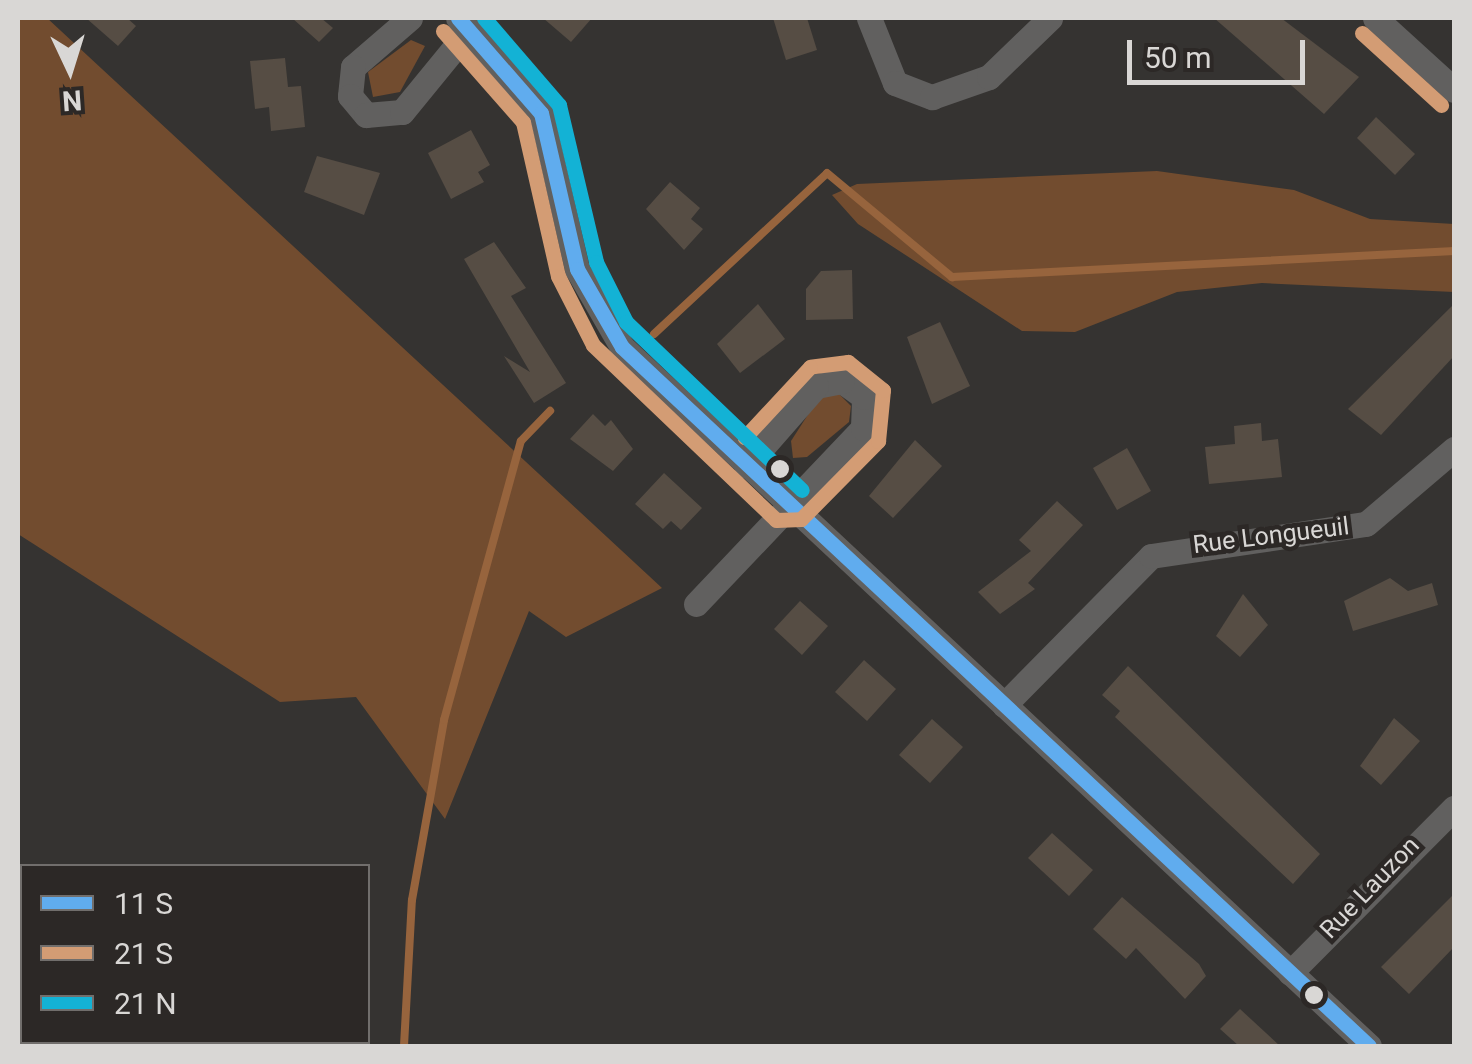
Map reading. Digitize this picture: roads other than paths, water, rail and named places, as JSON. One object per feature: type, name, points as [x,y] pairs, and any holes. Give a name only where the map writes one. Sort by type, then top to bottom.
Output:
[{"type":"street","points":[[410,18],[354,68],[352,102],[372,118],[402,112],[464,23],[541,113],[577,269],[599,317],[746,466],[1369,1046]]},
{"type":"street","points":[[869,18],[888,73],[919,96],[976,85],[1050,18]]},
{"type":"street","points":[[1375,18],[1454,90]]},
{"type":"street","points":[[696,604],[863,428],[867,404],[852,385],[816,386],[746,466]]},
{"type":"street","name":"Rue Longueuil","points":[[1004,705],[1152,556],[1366,524],[1454,449]]},
{"type":"street","name":"Rue Lauzon","points":[[1290,972],[1454,808]]},
{"type":"waterway","points":[[654,334],[827,173],[952,277],[1454,251]]},
{"type":"waterway","points":[[404,1046],[412,900],[444,720],[521,441],[550,411]]}]
